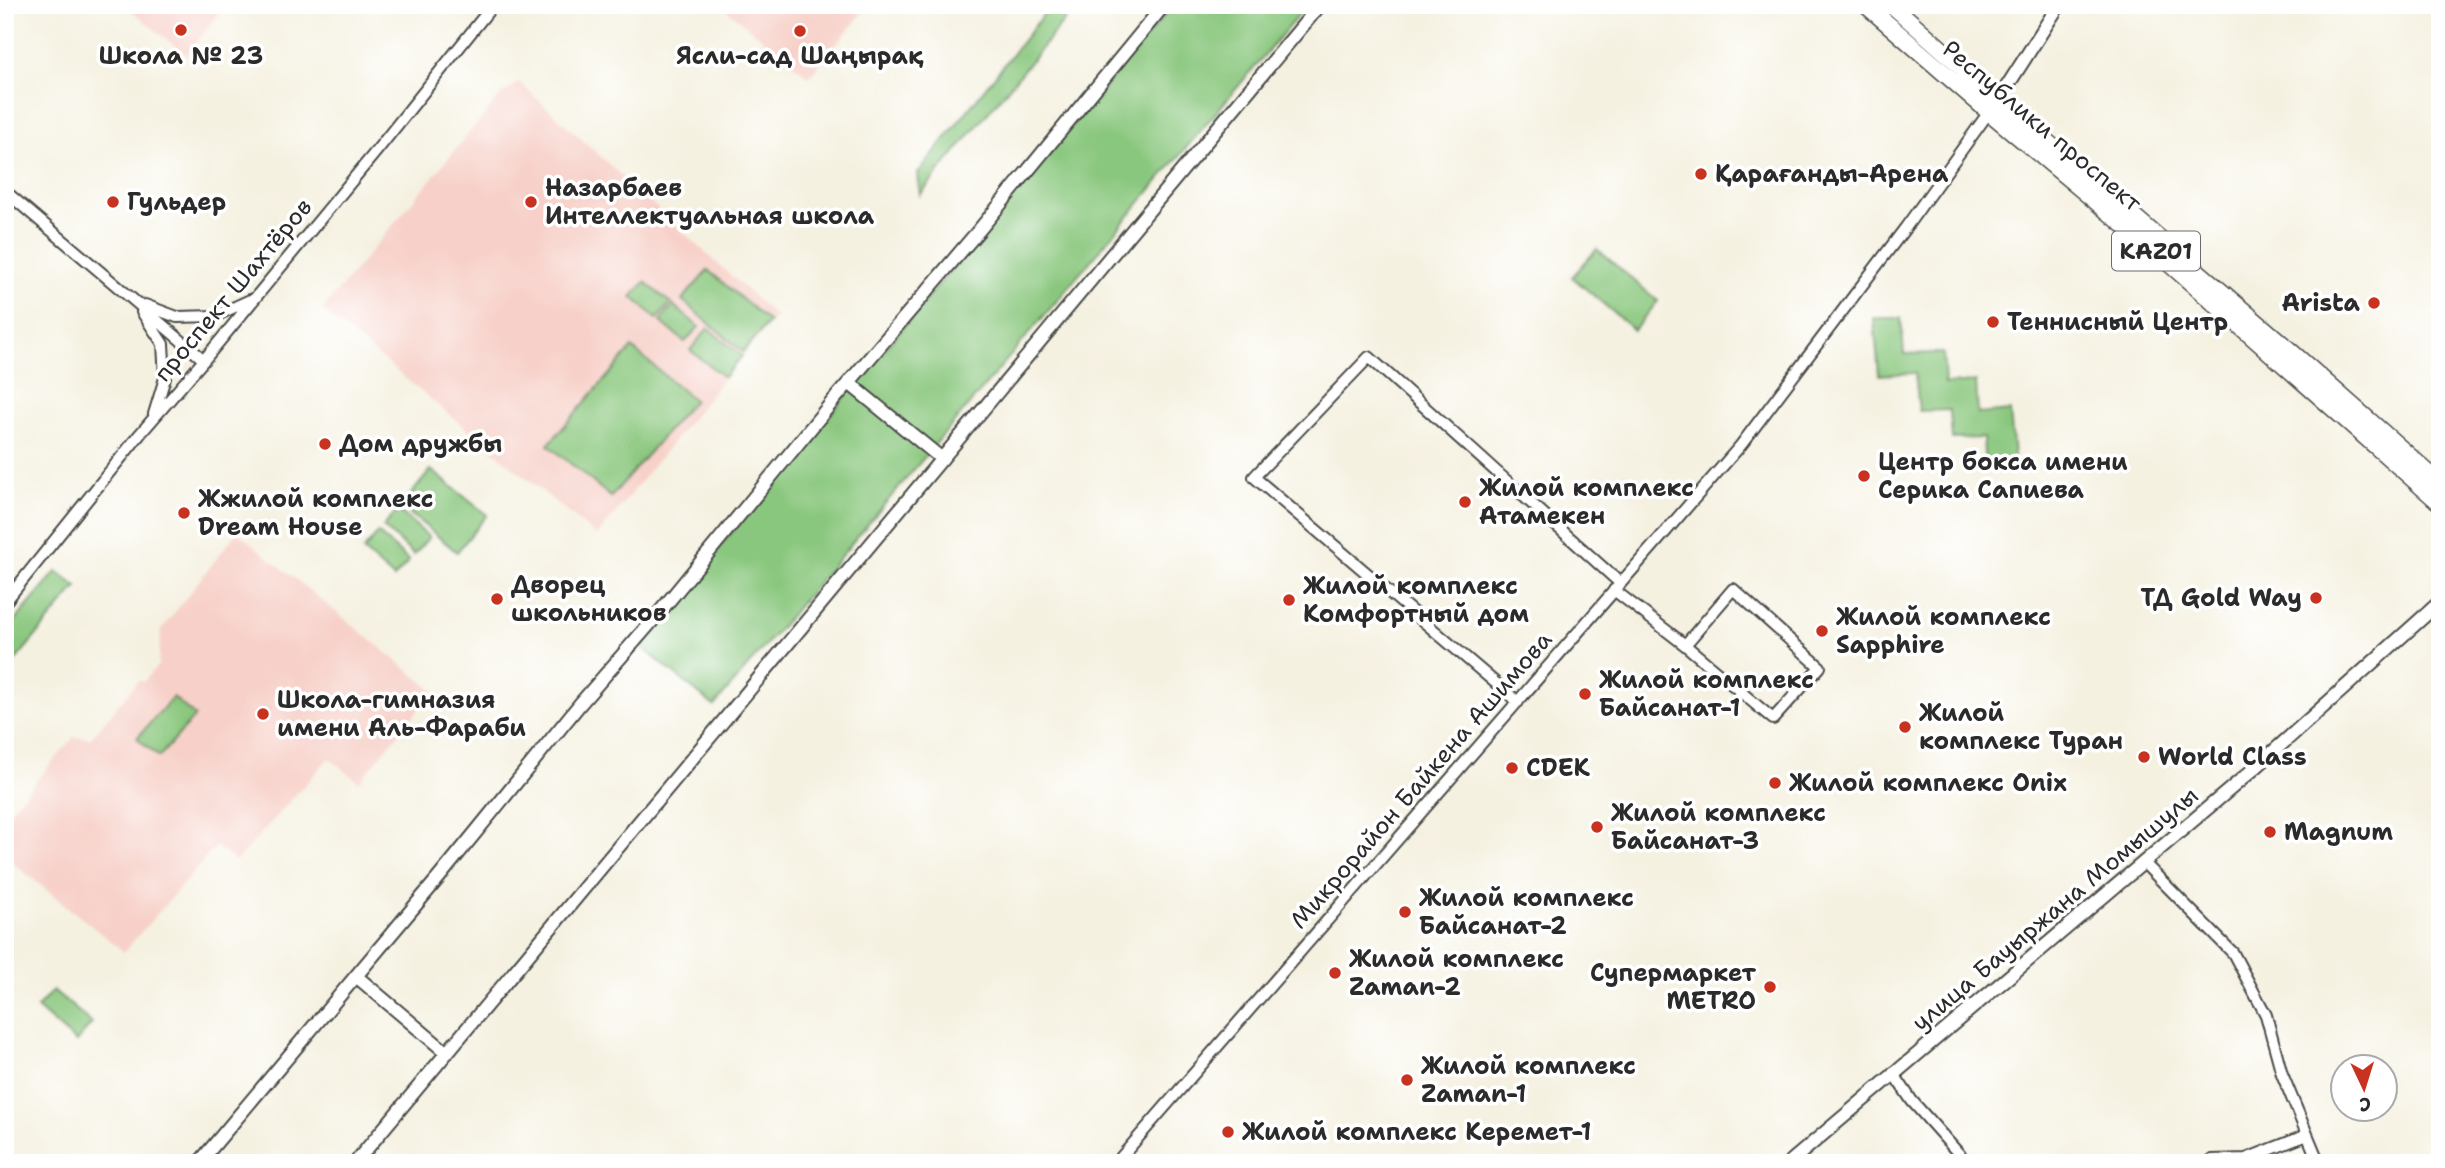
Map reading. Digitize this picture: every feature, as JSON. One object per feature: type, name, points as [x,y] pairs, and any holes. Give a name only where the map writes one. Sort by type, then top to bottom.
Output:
[{"type":"highway","name":"Республики проспект","points":[[1866,5],[1994,106],[2287,348],[2440,483]]},
{"type":"highway","name":"Республики проспект","points":[[1892,5],[1994,106],[2440,503]]},
{"type":"main road","points":[[199,1163],[849,383],[981,229],[1164,5]]},
{"type":"main road","points":[[355,1163],[1321,5]]},
{"type":"main road","points":[[1994,106],[2059,5]]},
{"type":"main road","points":[[849,383],[942,459]]},
{"type":"main road","name":"улица Бауыржана Момышулы","points":[[1789,1163],[2255,768],[2440,602]]},
{"type":"main road","points":[[355,976],[447,1053]]},
{"type":"street","name":"проспект Шахтёров","points":[[5,601],[378,149],[493,5]]},
{"type":"street","name":"Микрорайон Байкена Ашимова","points":[[1116,1163],[1757,424],[1994,106]]},
{"type":"street","points":[[5,191],[204,360]]},
{"type":"street","points":[[136,302],[177,317],[215,316],[252,299]]},
{"type":"street","points":[[136,302],[163,344],[164,378],[152,420]]},
{"type":"street","points":[[1518,702],[1254,477],[1370,357],[1617,586],[1685,645],[1773,719],[1820,667],[1733,589],[1685,645]]},
{"type":"street","points":[[2144,863],[2233,953],[2266,1014],[2282,1074],[2319,1163]]},
{"type":"street","points":[[1893,1073],[1912,1101],[1967,1163]]},
{"type":"street","points":[[2209,1163],[2212,1160],[2246,1159],[2307,1135]]},
{"type":"shaded area","name":"Школа № 23","points":[[125,5],[226,5],[186,55]]},
{"type":"shaded area","name":"Ясли-сад Шаңырақ","points":[[721,5],[869,5],[809,77]]},
{"type":"shaded area","name":"Назарбаев Интеллектуальная школа","points":[[519,82],[776,317],[769,322],[597,536],[322,310],[501,95]]},
{"type":"shaded area","name":"Школа-гимназия имени Аль-Фараби","points":[[237,532],[434,691],[359,782],[329,758],[236,861],[216,846],[124,952],[5,857],[5,817],[74,737],[91,738],[139,680],[143,682],[158,665],[161,630]]},
{"type":"green space","points":[[1051,5],[1077,5],[920,195],[918,173]]},
{"type":"green space","points":[[1173,5],[1307,5],[714,706],[638,644]]},
{"type":"green space","points":[[1597,249],[1658,301],[1634,330],[1572,277]]},
{"type":"green space","points":[[708,270],[769,322],[743,352],[682,300]]},
{"type":"green space","points":[[645,282],[671,303],[657,319],[632,297]]},
{"type":"green space","points":[[673,305],[699,327],[685,342],[660,321]]},
{"type":"green space","points":[[1874,318],[1901,318],[1904,354],[1943,353],[1945,384],[1976,382],[1978,414],[2010,411],[2015,468],[1985,469],[1983,438],[1952,439],[1950,410],[1919,411],[1915,373],[1879,375]]},
{"type":"green space","points":[[708,328],[742,356],[724,377],[690,350]]},
{"type":"green space","points":[[632,348],[694,400],[611,497],[548,445]]},
{"type":"green space","points":[[431,470],[487,515],[457,552],[401,506]]},
{"type":"green space","points":[[398,510],[429,537],[414,555],[383,527]]},
{"type":"green space","points":[[378,533],[409,561],[394,578],[363,551]]},
{"type":"green space","points":[[57,571],[77,587],[5,673],[5,633]]},
{"type":"green space","points":[[173,697],[195,716],[159,757],[137,738]]},
{"type":"green space","points":[[53,990],[92,1023],[76,1042],[37,1008]]},
{"type":"place","name":"Школа № 23","points":[[181,30]]},
{"type":"place","name":"Ясли-сад Шаңырақ","points":[[800,31]]},
{"type":"place","name":"Қарағанды-Арена","points":[[1701,174]]},
{"type":"place","name":"Гульдер","points":[[113,202]]},
{"type":"place","name":"Назарбаев Интеллектуальная школа","points":[[531,202]]},
{"type":"place","name":"Arista","points":[[2374,303]]},
{"type":"place","name":"Теннисный Центр","points":[[1993,322]]},
{"type":"place","name":"Дом дружбы","points":[[325,444]]},
{"type":"place","name":"Центр бокса имени Серика Сапиева","points":[[1864,476]]},
{"type":"place","name":"Жилой комплекс Атамекен","points":[[1465,502]]},
{"type":"place","name":"Жжилой комплекс Dream House","points":[[184,513]]},
{"type":"place","name":"ТД Gold Way","points":[[2316,598]]},
{"type":"place","name":"Дворец школьников","points":[[497,599]]},
{"type":"place","name":"Жилой комплекс Комфортный дом","points":[[1289,600]]},
{"type":"place","name":"Жилой комплекс Sapphire","points":[[1822,631]]},
{"type":"place","name":"Жилой комплекс Байсанат-1","points":[[1585,694]]},
{"type":"place","name":"Школа-гимназия имени Аль-Фараби","points":[[263,714]]},
{"type":"place","name":"Жилой комплекс Туран","points":[[1905,727]]},
{"type":"place","name":"World Class","points":[[2144,757]]},
{"type":"place","name":"CDEK","points":[[1512,768]]},
{"type":"place","name":"Жилой комплекс Onix","points":[[1775,783]]},
{"type":"place","name":"Жилой комплекс Байсанат-3","points":[[1597,827]]},
{"type":"place","name":"Magnum","points":[[2270,832]]},
{"type":"place","name":"Жилой комплекс Байсанат-2","points":[[1405,912]]},
{"type":"place","name":"Жилой комплекс Zaman-2","points":[[1335,973]]},
{"type":"place","name":"Супермаркет METRO","points":[[1770,987]]},
{"type":"place","name":"Жилой комплекс Zaman-1","points":[[1407,1080]]},
{"type":"place","name":"Жилой комплекс Керемет-1","points":[[1228,1132]]}]
